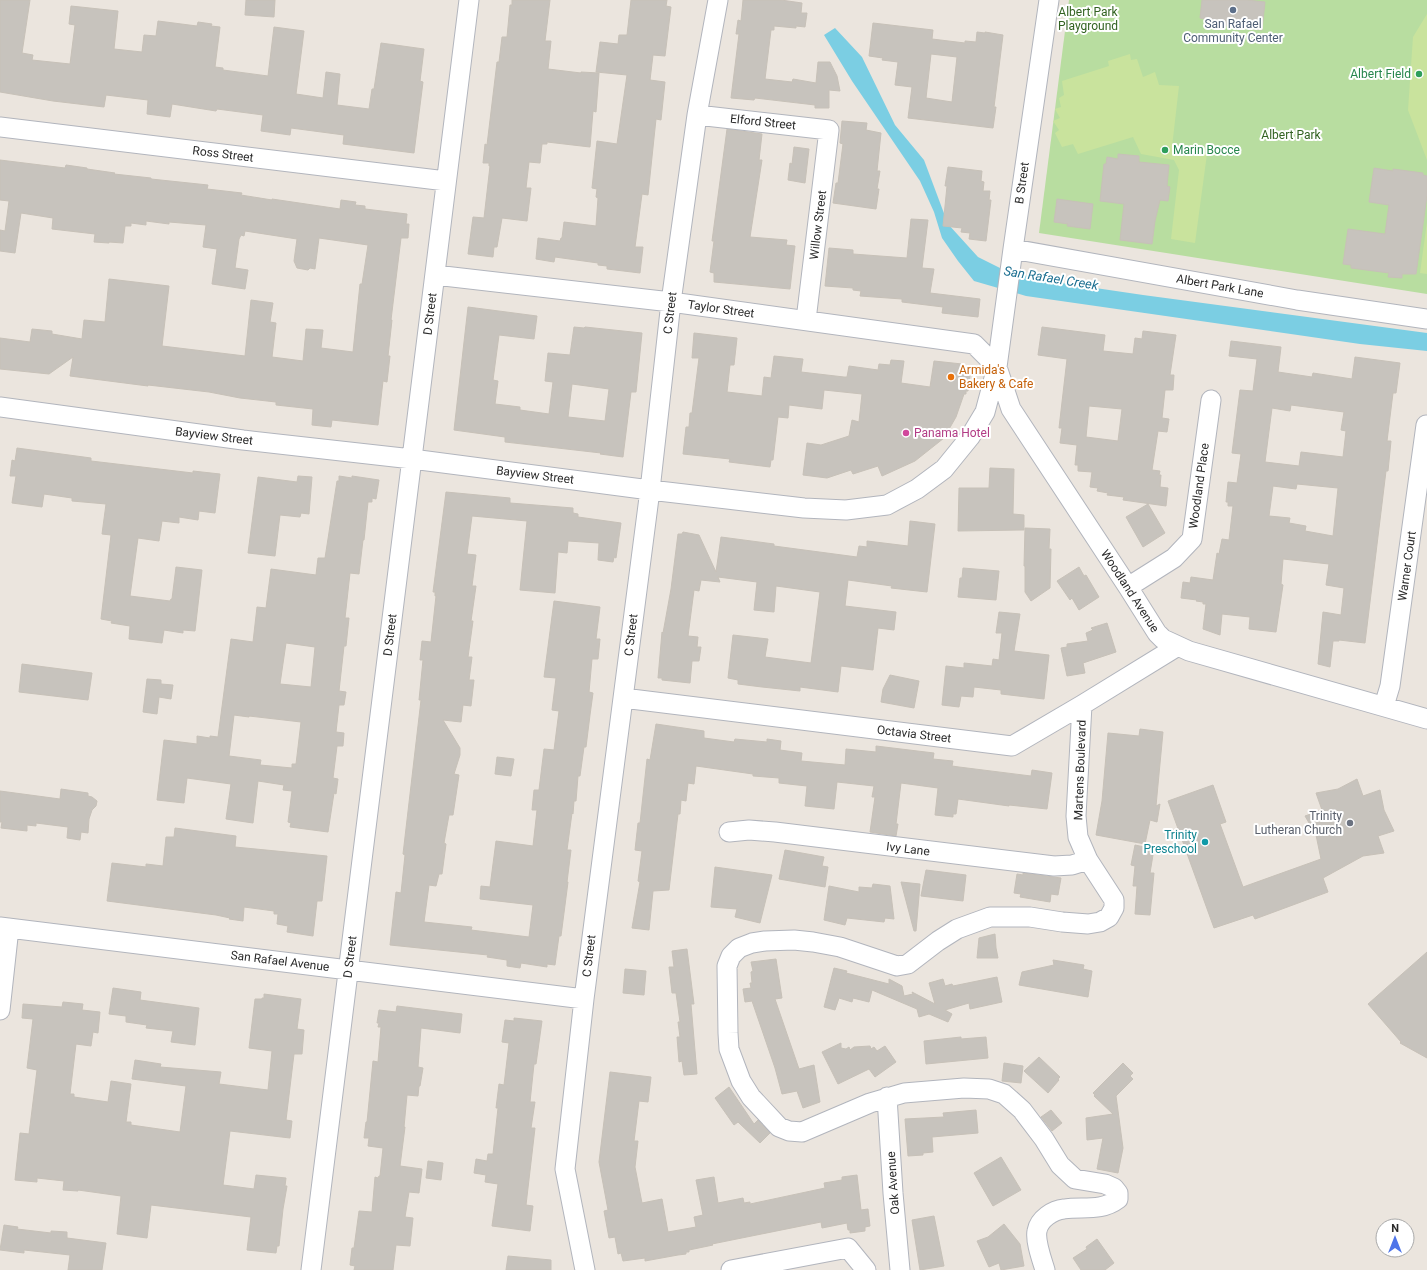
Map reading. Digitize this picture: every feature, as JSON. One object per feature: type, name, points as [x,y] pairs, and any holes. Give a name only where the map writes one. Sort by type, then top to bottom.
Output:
[{"type":"street","name":"D Street","points":[[311,1270],[469,0]]},
{"type":"street","name":"C Street","points":[[585,1270],[565,1169],[584,999],[650,490],[671,302],[697,115],[718,0]]},
{"type":"street","name":"B Street","points":[[997,367],[1046,0]]},
{"type":"street","name":"Elford Street","points":[[697,115],[829,130]]},
{"type":"street","name":"Ross Street","points":[[0,128],[446,181]]},
{"type":"street","name":"Willow Street","points":[[806,320],[829,130]]},
{"type":"street","name":"Albert Park Lane","points":[[1013,250],[1297,300],[1427,319]]},
{"type":"street","name":"Taylor Street","points":[[435,275],[671,302],[974,344],[997,367]]},
{"type":"street","name":"Bayview Street","points":[[0,407],[243,440],[412,459],[650,490],[804,508],[846,510],[887,505],[917,489],[944,469],[970,437],[985,412],[997,367]]},
{"type":"street","name":"Woodland Avenue","points":[[997,367],[1011,410],[1157,633],[1163,639],[1193,652],[1427,719]]},
{"type":"street","name":"Woodland Place","points":[[1128,587],[1174,558],[1192,539],[1211,400]]},
{"type":"street","name":"Warner Court","points":[[1384,706],[1390,686],[1426,425]]},
{"type":"street","name":"Octavia Street","points":[[623,698],[1012,746],[1082,706],[1178,646]]},
{"type":"street","name":"Martens Boulevard","points":[[1045,1270],[1036,1231],[1045,1218],[1064,1209],[1094,1207],[1112,1203],[1118,1199],[1118,1193],[1114,1188],[1105,1184],[1075,1179],[1060,1165],[1044,1139],[1022,1110],[1004,1094],[989,1089],[964,1088],[912,1092],[887,1097],[870,1103],[802,1132],[789,1131],[779,1127],[751,1097],[741,1081],[729,1048],[727,966],[731,956],[739,948],[752,943],[765,941],[794,940],[840,947],[897,966],[908,964],[938,941],[957,929],[975,921],[990,917],[1030,917],[1088,924],[1100,922],[1109,917],[1114,908],[1114,900],[1088,860],[1078,837],[1076,816],[1082,706]]},
{"type":"street","name":"Ivy Lane","points":[[728,832],[749,830],[775,832],[1054,866],[1072,865],[1088,860]]},
{"type":"street","name":"San Rafael Avenue","points":[[4,928],[349,969],[584,999]]},
{"type":"street","points":[[0,1010],[4,928]]},
{"type":"street","name":"Oak Avenue","points":[[887,1097],[900,1270]]},
{"type":"street","points":[[731,1270],[848,1248],[866,1270]]},
{"type":"green space","name":"Albert Park","points":[[1069,0],[1427,0],[1427,294],[1039,233]]},
{"type":"green space","name":"Albert Field","points":[[1427,14],[1427,160],[1408,110],[1413,37]]},
{"type":"green space","name":"Marin Bocce","points":[[1130,54],[1131,60],[1137,59],[1143,77],[1155,72],[1159,85],[1179,86],[1172,147],[1207,154],[1195,243],[1171,239],[1179,170],[1174,160],[1141,154],[1133,137],[1078,154],[1073,144],[1062,147],[1055,133],[1059,130],[1053,121],[1060,118],[1055,109],[1061,107],[1059,98],[1064,95],[1062,81],[1109,66],[1108,61]]},
{"type":"green space","points":[[1427,222],[1427,274],[1420,273]]},
{"type":"water","points":[[835,28],[862,57],[895,125],[924,160],[948,224],[978,257],[1004,270],[1048,281],[1427,333],[1427,351],[1360,344],[1026,296],[974,281],[942,238],[934,212],[920,181],[852,81],[824,35]]},
{"type":"building","points":[[0,0],[30,0],[22,53],[33,55],[32,60],[70,64],[75,25],[69,24],[71,6],[118,11],[114,49],[142,52],[144,35],[156,36],[158,21],[197,26],[198,22],[212,24],[211,26],[220,27],[215,67],[223,68],[223,70],[268,76],[274,27],[304,31],[296,94],[323,98],[326,72],[340,74],[337,105],[369,109],[372,89],[374,89],[381,43],[424,49],[420,81],[423,82],[414,153],[343,144],[344,135],[291,128],[290,135],[261,131],[263,115],[217,109],[216,111],[172,104],[170,117],[147,114],[148,100],[106,95],[104,107],[53,101],[0,92]]},
{"type":"building","points":[[246,0],[275,0],[274,17],[245,15]]},
{"type":"building","points":[[512,0],[550,0],[545,41],[551,41],[548,69],[581,73],[599,73],[596,112],[593,111],[590,147],[547,142],[547,144],[542,144],[540,163],[529,162],[526,188],[531,188],[527,221],[502,218],[497,247],[494,247],[493,257],[468,254],[473,217],[484,218],[490,166],[489,163],[483,163],[485,144],[487,145],[497,62],[499,62],[502,37],[507,37],[510,5],[512,5]]},
{"type":"building","points":[[631,0],[667,0],[666,6],[671,7],[665,56],[653,55],[650,80],[665,82],[661,120],[656,119],[648,195],[642,194],[635,247],[643,247],[640,273],[607,269],[607,266],[598,265],[598,263],[555,257],[554,262],[536,259],[538,238],[560,241],[562,238],[564,222],[596,226],[598,198],[596,197],[597,189],[592,188],[597,141],[617,144],[627,75],[596,72],[600,42],[618,44],[619,35],[627,35]]},
{"type":"building","points":[[743,0],[781,0],[802,3],[801,13],[807,13],[805,27],[796,26],[796,28],[774,26],[774,30],[771,30],[765,79],[792,82],[793,79],[816,83],[818,62],[830,62],[837,76],[840,91],[829,90],[829,108],[815,108],[815,105],[755,98],[754,100],[731,98],[739,34],[736,34],[738,20],[741,21]]},
{"type":"building","name":"San Rafael Community Center","points":[[1202,0],[1247,0],[1265,2],[1262,30],[1210,24],[1210,20],[1200,18]]},
{"type":"building","points":[[873,23],[933,30],[932,39],[965,43],[965,41],[976,42],[977,32],[1003,35],[994,107],[996,107],[993,128],[908,118],[912,87],[895,85],[898,62],[882,60],[883,58],[869,56]],"holes":[[[931,54],[957,57],[952,102],[926,98]]]},
{"type":"building","points":[[842,121],[867,123],[866,130],[881,133],[877,171],[880,171],[877,189],[879,189],[876,209],[833,203],[836,183],[838,183],[843,144],[840,143]]},
{"type":"building","points":[[727,129],[762,134],[759,160],[762,160],[750,237],[787,240],[786,245],[795,246],[790,289],[714,282],[714,273],[710,272],[714,241],[712,241]]},
{"type":"building","points":[[794,147],[809,149],[805,183],[788,180]]},
{"type":"building","points":[[1118,154],[1139,156],[1139,162],[1169,165],[1167,186],[1170,187],[1168,201],[1160,200],[1152,244],[1120,240],[1124,204],[1100,201],[1104,164],[1106,164],[1107,157],[1118,159]]},
{"type":"building","points":[[0,160],[65,168],[66,165],[115,173],[114,174],[208,185],[207,189],[242,193],[241,195],[340,209],[341,200],[356,202],[355,205],[365,206],[365,209],[407,214],[406,224],[409,224],[408,238],[401,238],[391,320],[388,356],[390,356],[387,382],[383,381],[378,425],[332,420],[331,427],[312,425],[313,409],[276,405],[276,402],[240,398],[209,392],[70,376],[73,357],[49,374],[0,369],[0,338],[30,342],[32,329],[52,331],[52,334],[82,339],[84,320],[105,322],[109,279],[169,286],[162,346],[245,356],[251,300],[273,303],[270,322],[276,323],[272,357],[303,361],[306,329],[323,330],[321,348],[353,352],[360,284],[362,284],[368,245],[319,238],[315,269],[310,268],[308,270],[297,268],[294,261],[297,239],[245,231],[244,236],[241,235],[239,239],[235,268],[248,270],[245,289],[212,284],[217,249],[203,247],[206,225],[169,222],[169,224],[146,221],[146,225],[131,223],[131,226],[125,226],[123,243],[109,243],[94,242],[95,234],[52,229],[53,218],[21,213],[15,253],[0,251],[0,230],[5,231],[9,201],[0,200]]},
{"type":"building","points":[[948,167],[982,171],[981,181],[984,182],[983,191],[990,191],[989,200],[991,200],[986,241],[969,239],[970,233],[961,232],[962,228],[943,226],[947,186],[945,186]]},
{"type":"building","points":[[1374,168],[1423,173],[1423,175],[1427,176],[1427,196],[1416,274],[1402,274],[1402,278],[1388,277],[1389,273],[1351,268],[1351,265],[1343,264],[1348,229],[1385,234],[1389,205],[1369,202]]},
{"type":"building","points":[[1057,199],[1093,204],[1090,229],[1067,226],[1068,224],[1054,222]]},
{"type":"building","points":[[911,219],[928,220],[922,268],[934,269],[930,293],[980,299],[978,317],[942,313],[943,307],[902,302],[902,299],[860,296],[861,291],[853,290],[853,288],[825,286],[829,248],[853,250],[853,254],[907,258]]},
{"type":"building","points":[[468,307],[537,316],[534,339],[499,335],[493,380],[498,381],[495,404],[520,407],[520,410],[549,414],[553,382],[545,381],[548,353],[570,355],[574,327],[642,333],[636,392],[631,392],[623,457],[505,442],[505,437],[454,430]],"holes":[[[572,384],[609,389],[605,421],[568,417]]]},
{"type":"building","points":[[1042,327],[1105,335],[1103,351],[1133,354],[1135,338],[1142,339],[1143,331],[1176,335],[1170,375],[1174,375],[1173,390],[1165,390],[1162,418],[1169,419],[1167,432],[1158,431],[1152,470],[1160,471],[1160,487],[1168,488],[1166,506],[1123,500],[1124,497],[1107,495],[1108,493],[1097,491],[1098,488],[1090,487],[1092,472],[1078,471],[1078,465],[1075,465],[1077,445],[1060,443],[1062,428],[1059,428],[1067,359],[1038,355]],"holes":[[[1089,406],[1122,409],[1118,441],[1086,437]]]},
{"type":"building","points":[[694,333],[737,338],[734,365],[730,365],[727,392],[762,396],[764,377],[771,378],[774,356],[803,359],[801,372],[844,377],[847,377],[849,366],[878,370],[879,364],[890,365],[891,360],[904,361],[901,383],[930,387],[934,361],[962,364],[962,367],[971,368],[968,391],[964,394],[956,417],[944,438],[915,461],[882,476],[878,466],[853,474],[851,470],[827,478],[803,475],[807,443],[821,445],[849,436],[852,420],[859,422],[862,394],[824,390],[822,409],[789,405],[788,418],[778,417],[773,460],[771,460],[770,467],[729,462],[730,459],[683,454],[686,427],[689,427],[690,413],[692,413],[699,358],[692,358]]},
{"type":"building","points":[[1231,341],[1281,347],[1278,372],[1312,377],[1313,373],[1352,379],[1355,357],[1400,363],[1396,393],[1393,393],[1387,441],[1391,441],[1388,471],[1386,471],[1365,643],[1339,640],[1333,641],[1330,667],[1318,664],[1323,612],[1341,615],[1344,588],[1326,585],[1329,564],[1283,559],[1281,584],[1283,585],[1276,632],[1249,629],[1250,617],[1222,614],[1220,635],[1203,629],[1206,604],[1196,601],[1197,600],[1181,598],[1183,582],[1190,583],[1191,577],[1213,580],[1217,553],[1219,554],[1222,539],[1229,540],[1233,506],[1228,506],[1228,502],[1226,502],[1228,482],[1237,483],[1241,454],[1232,453],[1240,390],[1253,391],[1257,359],[1229,356]],"holes":[[[1291,405],[1344,412],[1341,430],[1346,431],[1343,457],[1301,452],[1299,466],[1265,462],[1272,408],[1290,411]],[[1297,484],[1338,488],[1333,536],[1305,531],[1306,526],[1289,523],[1290,518],[1269,516],[1273,486],[1296,489]]]},
{"type":"building","points":[[17,448],[91,458],[91,461],[193,473],[193,471],[220,474],[215,513],[199,511],[198,520],[179,517],[179,523],[162,521],[159,541],[138,538],[130,596],[170,601],[172,599],[176,567],[202,570],[195,631],[183,630],[183,633],[164,630],[162,643],[129,639],[130,626],[111,623],[112,621],[101,619],[111,535],[102,534],[106,504],[72,501],[72,498],[44,494],[42,507],[12,503],[16,476],[10,476],[12,460],[15,461]]},
{"type":"building","points":[[990,468],[1014,469],[1013,514],[1024,515],[1024,530],[958,531],[959,488],[989,488]]},
{"type":"building","points":[[298,476],[312,477],[309,514],[301,513],[300,517],[280,515],[275,556],[248,553],[258,477],[297,482]]},
{"type":"building","points":[[339,476],[352,478],[352,476],[379,480],[376,499],[372,498],[372,502],[368,502],[359,574],[350,573],[345,618],[349,618],[339,691],[346,692],[344,705],[339,705],[336,732],[344,733],[343,746],[337,746],[333,778],[338,779],[336,794],[334,793],[328,832],[290,827],[291,823],[288,822],[292,791],[283,790],[284,785],[258,781],[253,823],[226,819],[231,784],[187,778],[184,803],[157,800],[164,740],[197,744],[197,736],[210,738],[210,736],[218,737],[231,639],[253,642],[257,607],[266,608],[271,569],[316,575],[318,558],[325,558],[337,481],[339,481]],"holes":[[[286,643],[315,647],[311,687],[280,684]],[[234,715],[301,722],[296,764],[292,764],[292,768],[260,765],[261,760],[229,756]]]},
{"type":"building","points":[[446,492],[510,498],[510,503],[573,508],[573,513],[578,514],[578,517],[621,523],[616,558],[614,557],[613,562],[598,560],[599,543],[568,541],[567,553],[558,552],[555,593],[520,590],[527,521],[472,516],[467,554],[476,555],[472,586],[476,586],[468,657],[472,657],[469,680],[474,680],[471,706],[463,705],[461,722],[443,720],[460,748],[460,755],[454,774],[459,775],[453,815],[449,815],[444,843],[446,844],[442,874],[439,874],[436,886],[429,885],[424,922],[472,927],[471,930],[529,937],[533,905],[480,899],[481,886],[490,887],[496,841],[533,846],[537,810],[532,810],[534,790],[539,790],[544,749],[554,750],[559,711],[552,710],[556,678],[544,677],[554,601],[600,607],[596,639],[600,639],[598,659],[592,659],[589,692],[593,693],[586,747],[584,747],[580,776],[578,776],[576,801],[574,801],[567,850],[571,850],[561,936],[559,936],[555,965],[547,964],[547,967],[521,963],[520,968],[507,966],[507,960],[487,957],[488,955],[390,945],[396,892],[401,893],[405,855],[403,854],[421,700],[419,700],[423,660],[420,660],[422,641],[431,642],[436,596],[435,592],[433,592]]},
{"type":"building","points":[[1148,504],[1165,533],[1143,547],[1126,517]]},
{"type":"building","points":[[910,521],[935,524],[927,592],[891,588],[892,586],[848,580],[845,606],[896,612],[894,630],[878,628],[873,670],[841,666],[838,692],[800,687],[800,691],[738,684],[738,680],[728,678],[733,635],[768,639],[765,657],[811,663],[820,592],[776,586],[774,612],[754,610],[757,582],[718,577],[720,582],[701,580],[699,591],[694,590],[688,636],[698,637],[697,647],[701,647],[699,661],[692,661],[690,683],[662,680],[662,678],[658,678],[662,632],[663,633],[671,589],[678,534],[682,534],[683,532],[699,535],[716,572],[721,537],[857,557],[859,546],[867,547],[867,541],[908,546]]},
{"type":"building","points":[[1025,528],[1050,529],[1050,588],[1031,601],[1025,592]]},
{"type":"building","points":[[1079,567],[1084,576],[1086,575],[1099,597],[1079,610],[1072,598],[1070,600],[1057,581]]},
{"type":"building","points":[[963,568],[999,571],[996,600],[958,597],[960,578],[962,578]]},
{"type":"building","points":[[999,612],[1020,614],[1014,651],[1049,655],[1044,699],[1001,694],[1001,690],[974,687],[973,697],[961,696],[959,707],[942,705],[946,666],[964,668],[964,663],[992,666],[993,659],[999,660],[1002,633],[996,633]]},
{"type":"building","points":[[1107,623],[1116,652],[1083,663],[1085,673],[1067,676],[1061,648],[1067,647],[1067,644],[1088,641],[1086,633],[1093,630],[1091,628]]},
{"type":"building","points":[[22,664],[92,673],[88,700],[19,692]]},
{"type":"building","points":[[890,675],[919,681],[914,708],[881,702],[883,689]]},
{"type":"building","points":[[147,679],[161,680],[161,684],[173,685],[171,699],[159,697],[157,714],[143,712]]},
{"type":"building","points":[[656,724],[704,731],[704,738],[734,742],[735,739],[767,742],[767,739],[781,741],[780,750],[802,753],[801,761],[845,765],[846,749],[876,752],[876,746],[934,753],[933,759],[953,761],[952,766],[1031,776],[1032,770],[1052,773],[1047,809],[1009,806],[958,799],[956,814],[953,814],[953,817],[935,815],[938,788],[901,783],[896,836],[870,832],[875,797],[872,797],[874,786],[837,782],[834,809],[805,806],[807,786],[779,783],[779,778],[753,776],[753,774],[696,766],[694,784],[688,783],[686,801],[681,800],[669,890],[653,891],[649,930],[632,928],[640,882],[638,881],[642,851],[635,850],[638,823],[640,823],[647,759],[650,760]]},
{"type":"building","points":[[1140,729],[1163,732],[1156,806],[1160,804],[1157,822],[1150,820],[1145,844],[1096,835],[1102,801],[1108,733],[1139,736]]},
{"type":"building","points":[[497,757],[514,759],[511,776],[495,774]]},
{"type":"building","name":"Trinity Preschool","points":[[1357,779],[1363,796],[1380,790],[1384,810],[1394,831],[1378,836],[1384,853],[1363,856],[1323,878],[1328,892],[1255,919],[1253,915],[1214,928],[1168,801],[1213,785],[1226,822],[1220,824],[1243,887],[1321,859],[1316,835],[1305,816],[1322,810],[1316,793],[1338,789]]},
{"type":"building","points":[[61,789],[88,793],[88,796],[97,801],[89,819],[88,833],[81,832],[80,840],[67,838],[68,827],[36,823],[36,826],[27,825],[27,831],[1,828],[0,791],[60,799]]},
{"type":"building","points":[[175,828],[236,836],[235,847],[327,856],[322,901],[317,901],[313,936],[287,932],[288,926],[277,924],[278,914],[274,914],[274,911],[244,907],[243,921],[216,915],[107,901],[112,863],[146,867],[146,864],[163,866],[166,837],[174,837]]},
{"type":"building","points":[[1135,845],[1154,849],[1150,873],[1154,873],[1150,915],[1135,914],[1137,886],[1133,886],[1135,866],[1131,865]]},
{"type":"building","points":[[785,850],[824,857],[822,866],[828,867],[825,887],[779,879]]},
{"type":"building","points":[[715,867],[772,875],[760,923],[735,917],[737,909],[711,907]]},
{"type":"building","points":[[926,870],[966,875],[963,901],[921,896]]},
{"type":"building","points":[[1023,873],[1061,878],[1058,895],[1051,894],[1050,902],[1020,897],[1021,894],[1014,893],[1017,874],[1023,875]]},
{"type":"building","points":[[901,882],[920,884],[916,931],[914,931]]},
{"type":"building","points":[[873,884],[890,886],[894,919],[885,918],[884,922],[847,918],[845,925],[824,920],[829,886],[859,892],[859,887],[872,888]]},
{"type":"building","points":[[995,934],[998,958],[977,958],[979,938]]},
{"type":"building","points":[[687,949],[694,1004],[691,1004],[697,1074],[684,1075],[682,1061],[679,1062],[677,1037],[680,1037],[678,1022],[680,1022],[676,993],[672,993],[669,967],[674,967],[672,951]]},
{"type":"building","points":[[1427,952],[1427,1058],[1400,1043],[1401,1042],[1368,1004]]},
{"type":"building","points":[[776,959],[782,998],[775,999],[799,1069],[814,1065],[820,1102],[803,1108],[797,1091],[782,1094],[775,1068],[752,1001],[745,1002],[743,989],[751,988],[750,983],[752,983],[751,972],[753,971],[751,962]]},
{"type":"building","points":[[1053,960],[1084,965],[1083,969],[1092,971],[1088,997],[1019,985],[1022,972],[1054,965]]},
{"type":"building","points":[[834,968],[847,971],[846,973],[889,984],[889,979],[902,986],[904,996],[913,994],[912,992],[935,1004],[929,983],[943,979],[945,986],[952,984],[953,986],[997,977],[1002,1002],[970,1009],[969,1003],[945,1010],[952,1014],[948,1022],[929,1014],[919,1017],[917,1009],[872,990],[869,1002],[853,998],[852,1002],[839,998],[835,1010],[824,1007]]},
{"type":"building","points":[[625,969],[646,971],[644,995],[623,993]]},
{"type":"building","points":[[113,988],[141,992],[140,1000],[199,1008],[195,1045],[171,1042],[173,1031],[146,1028],[147,1025],[126,1022],[126,1016],[109,1014]]},
{"type":"building","points":[[264,994],[301,999],[297,1029],[304,1030],[302,1054],[294,1054],[286,1120],[292,1121],[290,1138],[230,1131],[223,1185],[254,1189],[256,1175],[286,1178],[285,1186],[287,1186],[279,1246],[277,1246],[276,1253],[247,1250],[251,1217],[151,1205],[147,1238],[117,1234],[121,1196],[78,1190],[63,1190],[64,1181],[37,1178],[37,1182],[15,1180],[20,1133],[29,1134],[37,1070],[27,1068],[33,1019],[22,1018],[23,1004],[62,1007],[63,1002],[83,1004],[82,1010],[100,1012],[98,1033],[93,1032],[91,1046],[76,1044],[70,1094],[74,1094],[74,1097],[108,1102],[111,1081],[131,1084],[126,1122],[131,1122],[131,1125],[180,1132],[186,1086],[132,1079],[135,1060],[161,1064],[160,1067],[221,1072],[219,1084],[268,1090],[272,1051],[249,1048],[255,999],[264,998]]},
{"type":"building","points":[[397,1006],[462,1014],[460,1033],[421,1028],[418,1067],[423,1068],[418,1096],[407,1095],[400,1166],[422,1169],[419,1193],[409,1192],[405,1217],[413,1218],[410,1246],[396,1245],[393,1270],[354,1270],[355,1266],[350,1265],[359,1211],[372,1212],[375,1177],[378,1178],[380,1176],[383,1148],[368,1146],[369,1138],[364,1138],[373,1061],[378,1062],[381,1027],[378,1027],[379,1023],[377,1023],[379,1010],[396,1012]]},
{"type":"building","points":[[514,1018],[542,1021],[536,1064],[534,1064],[530,1102],[535,1102],[531,1128],[535,1128],[526,1205],[533,1206],[530,1231],[492,1226],[498,1184],[485,1182],[486,1175],[474,1173],[476,1159],[487,1161],[488,1154],[493,1154],[499,1084],[504,1085],[509,1043],[502,1042],[505,1020],[514,1021]]},
{"type":"building","points":[[961,1037],[961,1039],[986,1037],[988,1058],[926,1064],[924,1041]]},
{"type":"building","points":[[841,1043],[841,1048],[846,1049],[849,1047],[850,1050],[854,1047],[870,1046],[871,1049],[874,1047],[877,1051],[885,1046],[896,1062],[875,1077],[869,1069],[838,1084],[822,1052]]},
{"type":"building","points":[[1039,1057],[1060,1077],[1048,1093],[1024,1071]]},
{"type":"building","points":[[1004,1063],[1023,1066],[1021,1083],[1002,1081]]},
{"type":"building","points":[[1123,1063],[1133,1073],[1130,1076],[1133,1079],[1116,1096],[1123,1148],[1118,1173],[1097,1169],[1103,1138],[1087,1140],[1086,1118],[1113,1114],[1094,1096],[1095,1095],[1093,1093]]},
{"type":"building","points":[[610,1072],[651,1077],[648,1102],[639,1101],[634,1141],[638,1141],[635,1167],[642,1203],[662,1199],[668,1232],[696,1227],[694,1217],[703,1215],[696,1180],[714,1177],[718,1203],[743,1198],[744,1203],[750,1202],[750,1204],[825,1188],[824,1183],[842,1180],[842,1177],[857,1175],[861,1210],[868,1209],[870,1226],[865,1227],[865,1231],[850,1233],[847,1223],[822,1228],[821,1222],[712,1244],[713,1245],[689,1250],[686,1254],[645,1261],[645,1258],[623,1261],[621,1253],[618,1254],[615,1237],[609,1238],[604,1211],[608,1210],[599,1162]]},
{"type":"building","points":[[729,1087],[754,1124],[758,1120],[770,1133],[760,1143],[738,1122],[734,1125],[715,1098]]},
{"type":"building","points":[[976,1110],[978,1133],[932,1137],[933,1152],[923,1153],[923,1155],[908,1156],[905,1119],[944,1117],[943,1113]]},
{"type":"building","points":[[1051,1110],[1062,1123],[1052,1131],[1041,1117]]},
{"type":"building","points":[[1001,1157],[1021,1190],[993,1206],[974,1173]]},
{"type":"building","points":[[428,1161],[443,1163],[441,1180],[426,1178]]},
{"type":"building","points":[[934,1216],[944,1266],[920,1270],[912,1220]]},
{"type":"building","points":[[1004,1224],[1020,1244],[1024,1266],[1001,1270],[999,1263],[989,1267],[977,1241],[988,1237]]},
{"type":"building","points":[[4,1225],[18,1227],[17,1229],[51,1233],[51,1231],[67,1232],[67,1238],[106,1243],[102,1270],[68,1270],[70,1255],[24,1250],[24,1253],[0,1250]]},
{"type":"building","points":[[1097,1239],[1114,1263],[1105,1270],[1081,1270],[1073,1258],[1087,1249],[1086,1247]]},
{"type":"building","points":[[508,1256],[551,1260],[551,1270],[506,1270]]},
{"type":"place","name":"San Rafael Community Center","points":[[1233,10]]},
{"type":"place","name":"Albert Field","points":[[1419,74]]},
{"type":"place","name":"Marin Bocce","points":[[1165,150]]},
{"type":"place","name":"Armida's Bakery & Cafe","points":[[951,377]]},
{"type":"place","name":"Panama Hotel","points":[[906,433]]},
{"type":"place","name":"Trinity Lutheran Church","points":[[1350,823]]},
{"type":"place","name":"Trinity Preschool","points":[[1205,842]]},
{"type":"park label","name":"Albert Park Playground","points":[[1088,19]]},
{"type":"water label","name":"San Rafael Creek","points":[[1051,278]]}]
